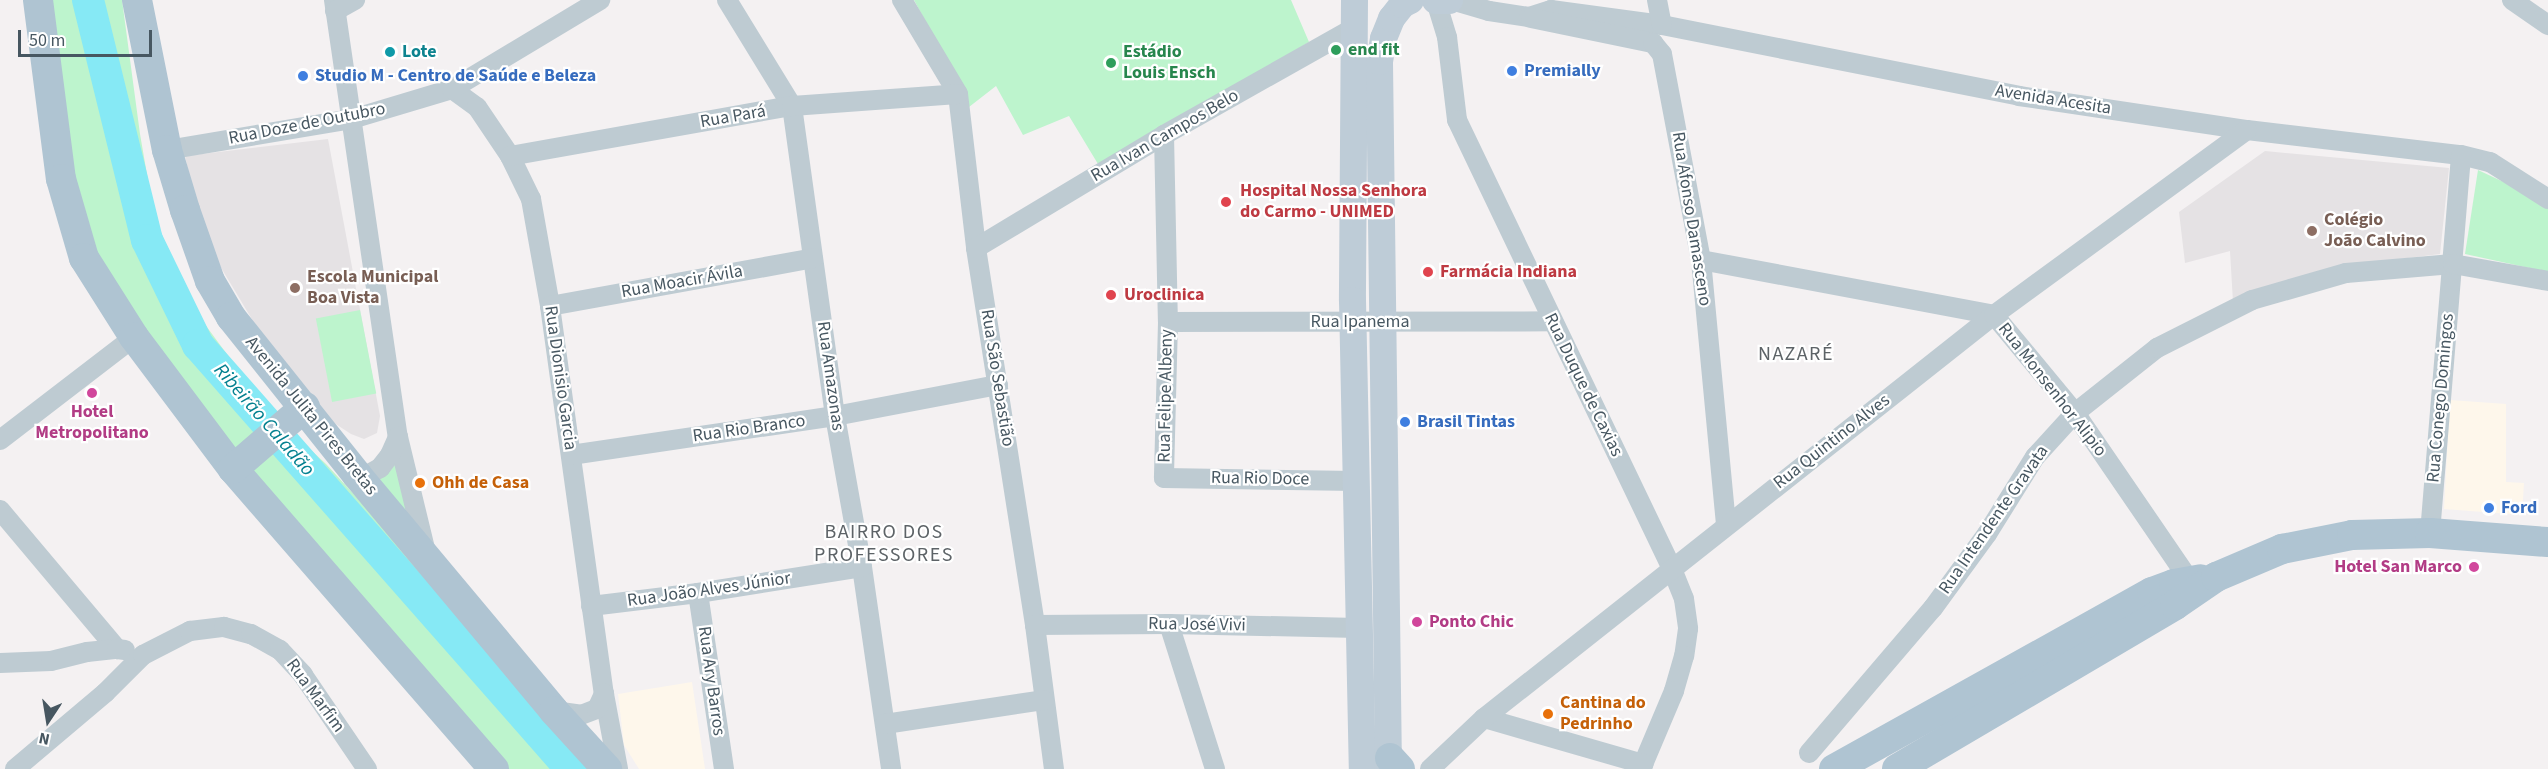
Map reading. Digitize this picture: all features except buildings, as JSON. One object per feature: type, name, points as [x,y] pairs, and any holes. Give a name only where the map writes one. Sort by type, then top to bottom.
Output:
[{"type":"main road","points":[[38,0],[61,180],[84,258],[134,337],[233,469],[495,769]]},
{"type":"main road","name":"Avenida Julita Pires Bretas","points":[[137,0],[168,150],[210,281],[231,317],[297,415],[357,475],[554,711],[607,769]]},
{"type":"main road","points":[[1354,0],[1356,27],[1353,322],[1362,769]]},
{"type":"main road","points":[[1356,27],[1386,0]]},
{"type":"main road","points":[[1393,765],[1382,321],[1379,61],[1383,38],[1391,18],[1402,4],[1410,0]]},
{"type":"main road","points":[[1436,0],[1450,0]]},
{"type":"main road","points":[[233,469],[297,415]]},
{"type":"main road","points":[[1897,769],[2201,583],[2282,549],[2352,535],[2430,533],[2548,542]]},
{"type":"main road","points":[[1834,769],[2152,592],[2201,583]]},
{"type":"street","points":[[355,0],[334,6],[398,437],[428,560]]},
{"type":"street","name":"Rua Doze de Outubro","points":[[168,150],[352,119],[452,89],[600,0]]},
{"type":"street","name":"Rua Amazonas","points":[[727,0],[792,106],[835,416],[862,567],[891,769]]},
{"type":"street","name":"Rua São Sebastião","points":[[902,0],[958,94],[976,248],[1035,625],[1043,700],[1054,769]]},
{"type":"street","name":"Rua Duque de Caxias","points":[[1436,0],[1447,37],[1457,120],[1672,569],[1684,599],[1688,629],[1674,691],[1642,766]]},
{"type":"street","name":"Avenida Acesita","points":[[1450,0],[1490,11],[1539,9],[1662,25],[2019,96],[2247,130],[2461,155],[2490,162],[2548,199]]},
{"type":"street","points":[[1657,0],[1662,25]]},
{"type":"street","points":[[2512,0],[2548,25]]},
{"type":"street","name":"Rua Afonso Damasceno","points":[[1539,9],[1653,43],[1662,54],[1701,260],[1726,526]]},
{"type":"street","name":"Rua Ivan Campos Belo","points":[[976,248],[1164,135],[1356,27]]},
{"type":"street","name":"Rua Dionisio Garcia","points":[[452,89],[477,106],[510,156],[531,199],[550,306],[591,606],[618,769]]},
{"type":"street","name":"Rua Pará","points":[[510,156],[792,106],[958,94]]},
{"type":"street","name":"Rua Quintino Alves","points":[[1430,769],[1484,718],[1994,315],[2247,130]]},
{"type":"street","name":"Rua Felipe Albeny","points":[[1164,135],[1168,322],[1164,478]]},
{"type":"street","name":"Rua Conego Domingos","points":[[2430,533],[2461,155]]},
{"type":"street","name":"Rua Moacir Ávila","points":[[550,306],[813,258]]},
{"type":"street","name":"Rua Monsenhor Alipio","points":[[1701,260],[1994,315],[2074,413],[2201,583]]},
{"type":"street","name":"Rua Intendente Gravata","points":[[1809,753],[1933,608],[1988,534],[2035,457],[2074,413],[2157,348],[2252,300],[2346,273],[2453,264],[2548,281]]},
{"type":"street","name":"Rua Ipanema","points":[[1168,322],[1552,321]]},
{"type":"street","points":[[0,440],[134,337]]},
{"type":"street","name":"Rua Rio Branco","points":[[571,455],[835,416],[998,385]]},
{"type":"street","points":[[357,475],[369,474],[380,468],[390,455],[398,437]]},
{"type":"street","name":"Rua Rio Doce","points":[[1164,478],[1356,481]]},
{"type":"street","points":[[0,510],[117,649]]},
{"type":"street","name":"Rua João Alves Júnior","points":[[591,606],[698,593],[862,567]]},
{"type":"street","name":"Rua Ary Barros","points":[[698,593],[724,769]]},
{"type":"street","points":[[1169,624],[1215,769]]},
{"type":"street","name":"Rua José Vivi","points":[[1035,625],[1169,624],[1358,628]]},
{"type":"street","name":"Rua Marfim","points":[[15,769],[105,693],[143,655],[190,631],[224,627],[251,634],[280,650],[303,675],[367,769]]},
{"type":"street","points":[[0,663],[51,661],[117,649],[143,655]]},
{"type":"street","points":[[554,711],[581,715],[597,709],[604,694]]},
{"type":"street","points":[[885,724],[1043,700]]},
{"type":"street","points":[[1484,718],[1642,766]]},
{"type":"shaded area","name":"Escola Municipal Boa Vista","points":[[328,139],[380,416],[377,433],[364,439],[351,434],[331,421],[259,331],[220,266],[197,212],[185,156]]},
{"type":"shaded area","name":"Colégio João Calvino","points":[[2265,151],[2449,168],[2440,254],[2351,265],[2233,302],[2230,251],[2185,263],[2179,212]]},
{"type":"shaded area","points":[[2450,400],[2506,404],[2506,482],[2524,483],[2522,515],[2444,509]]},
{"type":"shaded area","points":[[692,682],[705,769],[639,769],[624,745],[618,694]]},
{"type":"green space","points":[[45,0],[122,0],[140,134],[160,250],[181,292],[269,411],[326,464],[411,556],[590,769],[504,769],[234,468],[102,274],[70,171]]},
{"type":"green space","name":"Estádio Louis Ensch","points":[[914,0],[1291,0],[1309,42],[1101,169],[1069,116],[1023,135],[996,86],[969,107],[964,93]]},
{"type":"green space","points":[[2478,170],[2527,193],[2548,208],[2548,272],[2465,254]]},
{"type":"green space","points":[[360,310],[376,393],[332,402],[316,319]]},
{"type":"green space","points":[[399,457],[414,531],[378,479],[394,466]]},
{"type":"waterway","name":"Ribeirão Caladão","points":[[88,0],[147,240],[198,345],[571,769]]},
{"type":"place","name":"end fit","points":[[1336,50]]},
{"type":"place","name":"Lote","points":[[390,52]]},
{"type":"place","name":"Estádio Louis Ensch","points":[[1111,63]]},
{"type":"place","name":"Premially","points":[[1512,71]]},
{"type":"place","name":"Studio M - Centro de Saúde e Beleza","points":[[303,76]]},
{"type":"place","name":"Hospital Nossa Senhora do Carmo - UNIMED","points":[[1226,202]]},
{"type":"place","name":"Colégio João Calvino","points":[[2312,231]]},
{"type":"place","name":"Farmácia Indiana","points":[[1428,272]]},
{"type":"place","name":"Escola Municipal Boa Vista","points":[[295,288]]},
{"type":"place","name":"Uroclinica","points":[[1111,295]]},
{"type":"place","name":"Hotel Metropolitano","points":[[92,393]]},
{"type":"place","name":"Brasil Tintas","points":[[1405,422]]},
{"type":"place","name":"Ohh de Casa","points":[[420,483]]},
{"type":"place","name":"Ford","points":[[2489,508]]},
{"type":"place","name":"Hotel San Marco","points":[[2474,567]]},
{"type":"place","name":"Ponto Chic","points":[[1417,622]]},
{"type":"place","name":"Cantina do Pedrinho","points":[[1548,714]]},
{"type":"district","name":"NAZARÉ","points":[[1796,354]]},
{"type":"district","name":"BAIRRO DOS PROFESSORES","points":[[884,544]]}]
